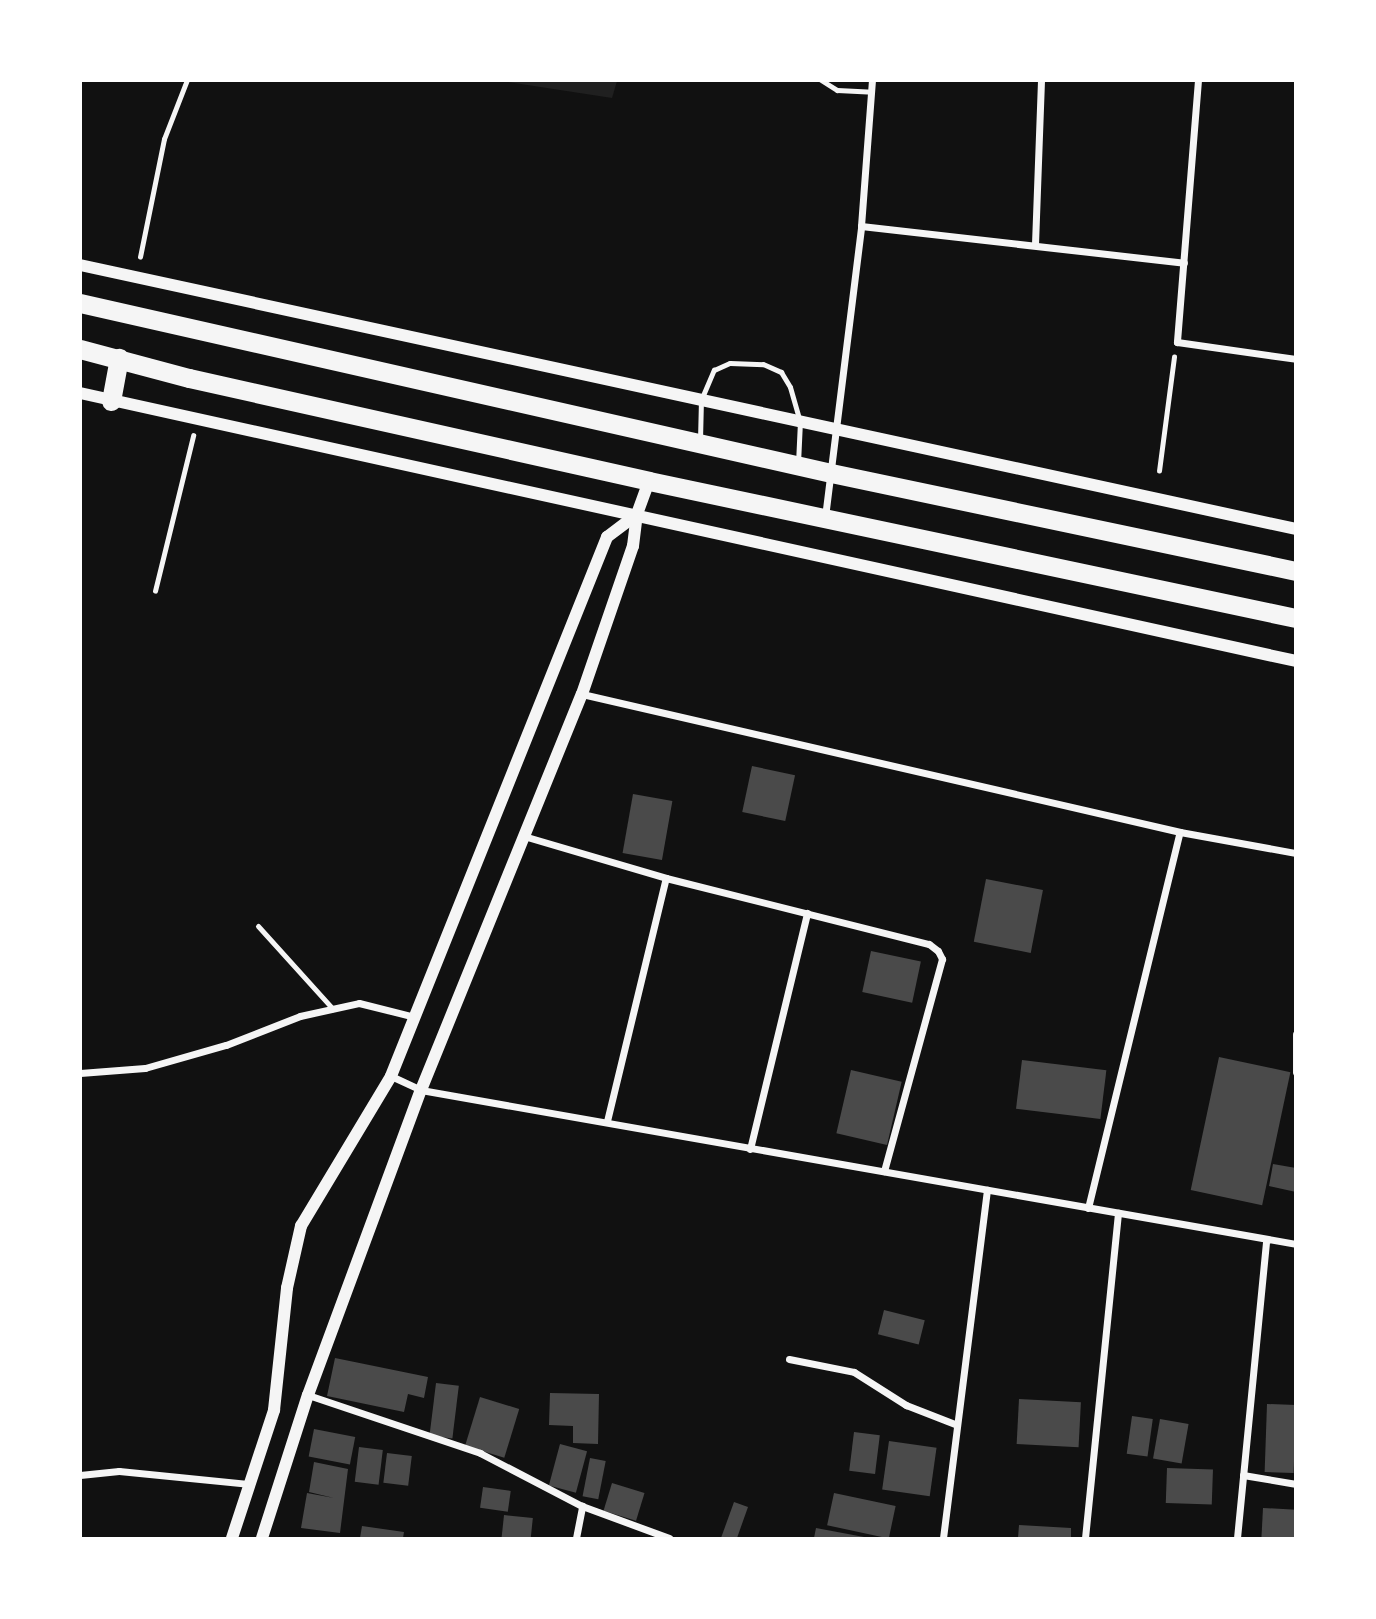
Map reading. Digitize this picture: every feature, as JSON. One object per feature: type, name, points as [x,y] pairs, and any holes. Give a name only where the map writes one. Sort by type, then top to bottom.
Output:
[{"type":"highway","points":[[80,303],[700,440],[798,465],[1296,571]]},
{"type":"highway","points":[[80,349],[189,378],[649,481],[1296,618]]},
{"type":"highway","points":[[111,401],[119,358]]},
{"type":"street","points":[[825,518],[862,226],[872,80]]},
{"type":"street","points":[[1035,244],[1041,80]]},
{"type":"street","points":[[1198,80],[1177,342],[1296,359]]},
{"type":"street","points":[[862,226],[1184,263]]},
{"type":"street","points":[[80,265],[1296,529]]},
{"type":"street","points":[[80,393],[196,422],[637,514],[1296,661]]},
{"type":"street","points":[[262,1538],[308,1395],[421,1090],[527,837],[582,694],[633,546],[637,514],[649,481]]},
{"type":"street","points":[[232,1538],[274,1410],[287,1288],[301,1226],[391,1076],[607,537],[637,514]]},
{"type":"street","points":[[582,694],[1180,832],[1296,853]]},
{"type":"street","points":[[1088,1208],[1180,832]]},
{"type":"street","points":[[527,837],[666,878],[929,944],[942,959],[884,1171]]},
{"type":"street","points":[[607,1121],[666,878]]},
{"type":"street","points":[[750,1149],[807,913]]},
{"type":"street","points":[[80,1073],[145,1068],[359,1003],[415,1017]]},
{"type":"street","points":[[1296,1034],[1296,1072]]},
{"type":"street","points":[[391,1076],[421,1090],[1296,1244]]},
{"type":"street","points":[[943,1538],[955,1424],[976,1301],[986,1190]]},
{"type":"street","points":[[1085,1538],[1118,1213]]},
{"type":"street","points":[[1237,1538],[1266,1240]]},
{"type":"street","points":[[789,1359],[854,1372],[906,1405],[955,1424]]},
{"type":"street","points":[[308,1395],[480,1453],[582,1506],[669,1538]]},
{"type":"street","points":[[80,1475],[119,1471],[250,1484]]},
{"type":"street","points":[[1243,1475],[1296,1484]]},
{"type":"street","points":[[576,1538],[582,1506]]},
{"type":"lane","points":[[821,80],[837,90],[872,92]]},
{"type":"lane","points":[[700,440],[701,400],[714,370],[730,363],[763,364],[782,372],[800,421],[798,465]]},
{"type":"lane","points":[[258,926],[333,1009]]},
{"type":"path","points":[[134,278],[164,139],[187,80]]},
{"type":"path","points":[[1160,471],[1177,342]]},
{"type":"path","points":[[155,591],[196,422]]},
{"type":"shaded area","points":[[502,81],[617,81],[612,98]]},
{"type":"building","points":[[752,766],[795,775],[785,821],[742,812]]},
{"type":"building","points":[[633,794],[672,801],[662,860],[623,853]]},
{"type":"building","points":[[986,879],[1043,890],[1031,953],[974,942]]},
{"type":"building","points":[[871,951],[921,962],[912,1003],[862,992]]},
{"type":"building","points":[[1219,1057],[1290,1072],[1262,1205],[1191,1190]]},
{"type":"building","points":[[1022,1060],[1106,1070],[1100,1119],[1016,1109]]},
{"type":"building","points":[[851,1070],[902,1082],[887,1145],[836,1133]]},
{"type":"building","points":[[1273,1164],[1296,1168],[1296,1192],[1269,1186]]},
{"type":"building","points":[[884,1310],[925,1320],[919,1344],[878,1334]]},
{"type":"building","points":[[335,1358],[428,1377],[424,1398],[408,1394],[404,1412],[327,1396]]},
{"type":"building","points":[[436,1383],[459,1386],[452,1438],[430,1436]]},
{"type":"building","points":[[550,1393],[599,1394],[598,1444],[573,1443],[573,1426],[549,1425]]},
{"type":"building","points":[[480,1397],[519,1409],[504,1458],[465,1446]]},
{"type":"building","points":[[1019,1399],[1081,1402],[1079,1447],[1017,1444]]},
{"type":"building","points":[[1267,1404],[1296,1405],[1294,1473],[1265,1472]]},
{"type":"building","points":[[1132,1416],[1153,1419],[1148,1457],[1127,1454]]},
{"type":"building","points":[[1160,1419],[1189,1424],[1182,1463],[1153,1458]]},
{"type":"building","points":[[314,1429],[355,1437],[350,1464],[309,1456]]},
{"type":"building","points":[[854,1432],[880,1435],[875,1474],[849,1471]]},
{"type":"building","points":[[889,1441],[937,1448],[930,1496],[882,1490]]},
{"type":"building","points":[[560,1444],[587,1451],[576,1493],[549,1486]]},
{"type":"building","points":[[359,1447],[383,1450],[379,1485],[355,1482]]},
{"type":"building","points":[[387,1453],[412,1456],[408,1486],[383,1483]]},
{"type":"building","points":[[590,1458],[606,1461],[598,1499],[583,1496]]},
{"type":"building","points":[[314,1462],[348,1469],[340,1533],[301,1528],[307,1493],[334,1498],[309,1492]]},
{"type":"building","points":[[1167,1468],[1213,1470],[1212,1505],[1166,1503]]},
{"type":"building","points":[[612,1483],[645,1493],[636,1521],[604,1511]]},
{"type":"building","points":[[483,1487],[511,1491],[508,1512],[480,1508]]},
{"type":"building","points":[[834,1493],[896,1506],[889,1538],[827,1525]]},
{"type":"building","points":[[734,1502],[748,1507],[737,1538],[721,1538]]},
{"type":"building","points":[[1263,1508],[1296,1510],[1294,1538],[1261,1538]]},
{"type":"building","points":[[504,1515],[533,1518],[531,1538],[502,1538]]},
{"type":"building","points":[[1019,1525],[1071,1528],[1071,1538],[1018,1538]]},
{"type":"building","points":[[362,1526],[404,1532],[403,1538],[360,1538]]},
{"type":"building","points":[[816,1528],[864,1537],[864,1538],[814,1538]]}]
